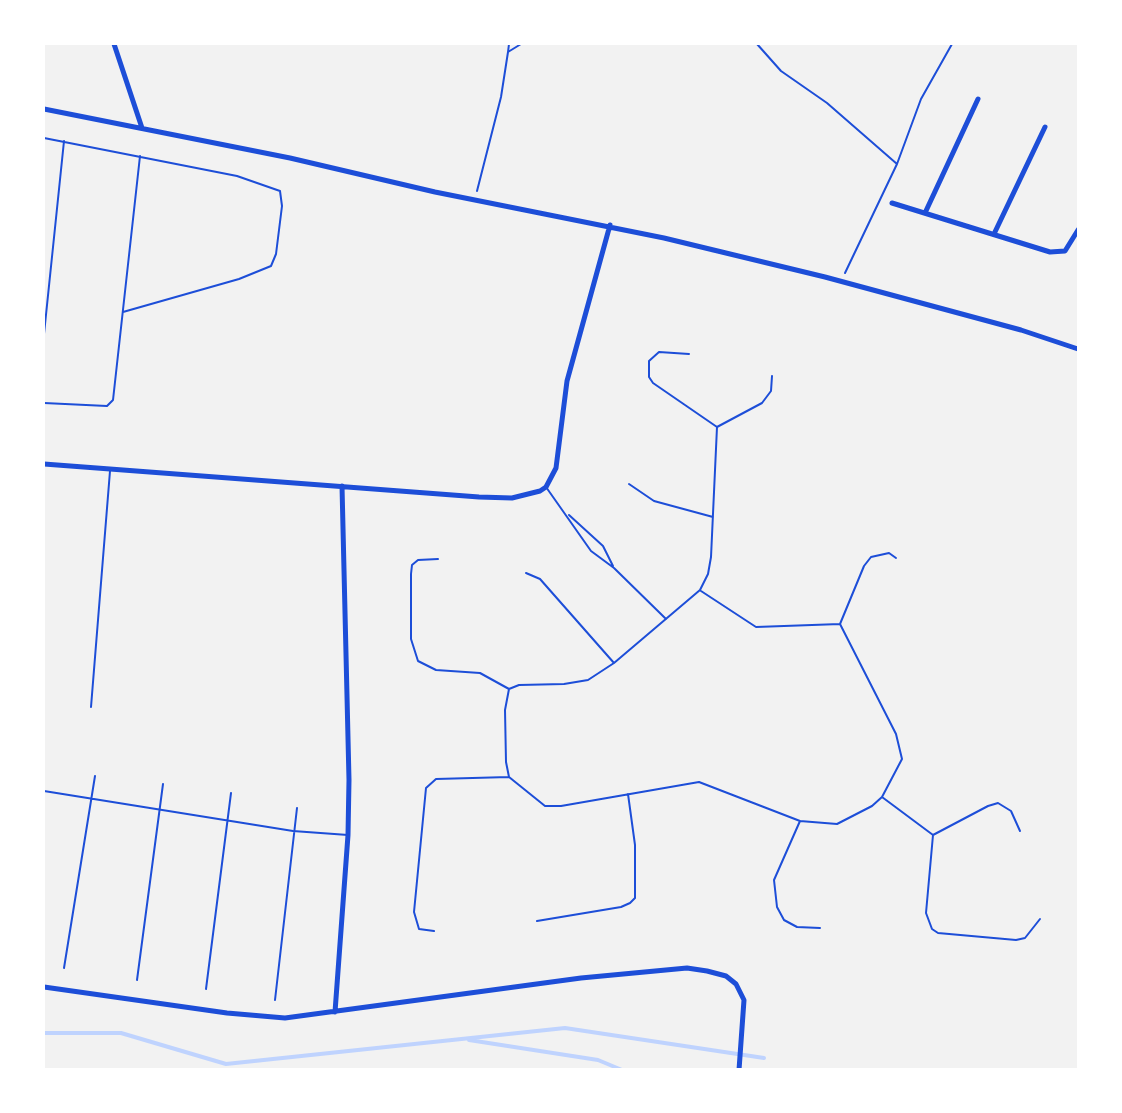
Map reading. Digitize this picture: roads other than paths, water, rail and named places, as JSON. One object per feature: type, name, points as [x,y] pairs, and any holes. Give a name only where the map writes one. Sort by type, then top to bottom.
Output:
[{"type":"street","points":[[114,44],[142,128]]},
{"type":"street","points":[[925,213],[978,99]]},
{"type":"street","points":[[44,110],[142,128],[475,200],[610,225],[841,281],[1021,330],[1078,349]]},
{"type":"street","points":[[994,234],[1045,126]]},
{"type":"street","points":[[892,203],[1058,252],[1068,248],[1078,230]]},
{"type":"street","points":[[44,464],[512,498],[528,495],[546,487],[556,468],[567,381],[610,225]]},
{"type":"street","points":[[335,1012],[348,835],[348,679],[342,486]]},
{"type":"street","points":[[44,987],[285,1018],[581,978],[687,969],[726,976],[736,984],[744,1000],[739,1070]]},
{"type":"lane","points":[[44,138],[140,156],[272,186],[280,190],[282,206],[276,254],[271,266],[239,279],[123,312]]},
{"type":"lane","points":[[44,334],[64,141]]},
{"type":"lane","points":[[44,404],[111,405],[117,386],[140,156]]},
{"type":"lane","points":[[689,354],[659,351],[649,361],[650,376],[653,383],[717,427]]},
{"type":"lane","points":[[717,427],[762,403],[771,391],[772,376]]},
{"type":"lane","points":[[438,559],[418,560],[412,565],[411,639],[418,661],[436,670],[488,676],[509,688],[519,685],[578,683],[588,680],[614,663],[700,590],[708,574],[711,557],[717,427]]},
{"type":"lane","points":[[91,708],[110,468]]},
{"type":"lane","points":[[629,484],[654,501],[713,517]]},
{"type":"lane","points":[[546,487],[591,551],[614,568],[666,620]]},
{"type":"lane","points":[[566,513],[603,546],[614,568]]},
{"type":"lane","points":[[509,688],[505,710],[506,762],[509,777],[540,802],[552,807],[699,782],[800,821],[837,824],[872,806],[882,797],[902,759],[901,748],[840,624],[864,566],[871,557],[889,553],[896,558]]},
{"type":"lane","points":[[526,573],[540,579],[614,663]]},
{"type":"lane","points":[[700,590],[756,627],[840,624]]},
{"type":"lane","points":[[64,968],[95,776]]},
{"type":"lane","points":[[434,931],[419,929],[414,912],[423,797],[426,788],[436,779],[509,777]]},
{"type":"lane","points":[[137,980],[163,784]]},
{"type":"lane","points":[[44,791],[293,831],[348,835]]},
{"type":"lane","points":[[206,989],[231,793]]},
{"type":"lane","points":[[537,921],[621,907],[635,898],[635,845],[628,794]]},
{"type":"lane","points":[[882,797],[933,835]]},
{"type":"lane","points":[[933,835],[998,803],[1011,811],[1020,831]]},
{"type":"lane","points":[[275,1000],[297,808]]},
{"type":"lane","points":[[800,821],[777,869],[774,880],[776,899],[784,920],[797,927],[820,928]]},
{"type":"lane","points":[[933,835],[926,913],[932,929],[938,933],[1016,940],[1025,938],[1041,919]]},
{"type":"waterway","points":[[44,1033],[121,1033],[226,1064],[565,1028],[764,1058]]},
{"type":"waterway","points":[[469,1040],[598,1060],[622,1070]]}]
